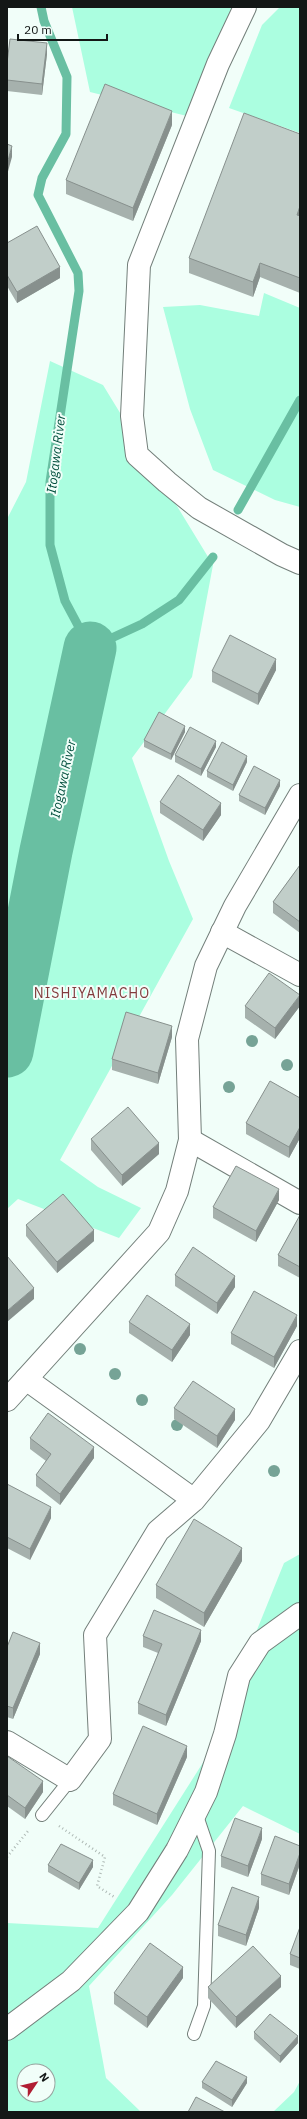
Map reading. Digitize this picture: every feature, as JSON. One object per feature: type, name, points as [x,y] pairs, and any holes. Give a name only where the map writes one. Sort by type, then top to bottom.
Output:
[{"type":"street","points":[[245,7],[218,64],[139,265],[132,416],[137,455],[167,482],[199,508],[282,555],[300,563]]},
{"type":"street","points":[[7,1400],[159,1232],[177,1191],[190,1140],[187,1039],[206,966],[235,906],[300,795]]},
{"type":"street","points":[[222,932],[300,975]]},
{"type":"street","points":[[190,1140],[300,1203]]},
{"type":"street","points":[[7,1742],[70,1780],[100,1739],[95,1635],[158,1531],[194,1500],[259,1421],[300,1350]]},
{"type":"street","points":[[26,1379],[194,1500]]},
{"type":"street","points":[[7,2029],[71,1981],[138,1912],[177,1850],[206,1792],[222,1741],[239,1676],[260,1643],[300,1614]]},
{"type":"lane","points":[[42,1815],[70,1780]]},
{"type":"lane","points":[[194,2034],[204,2006],[209,1851],[196,1813]]},
{"type":"path","points":[[7,1857],[42,1815],[105,1857],[97,1886],[138,1912]]},
{"type":"green space","points":[[72,7],[231,7],[207,121],[90,92]]},
{"type":"green space","points":[[280,7],[300,7],[300,133],[229,108],[262,25]]},
{"type":"green space","points":[[264,293],[300,308],[300,507],[275,500],[213,470],[190,409],[163,307],[200,305],[259,316]]},
{"type":"green space","points":[[50,361],[103,385],[213,565],[192,677],[132,758],[169,861],[193,919],[60,1160],[98,1187],[141,1208],[119,1238],[18,1199],[7,1209],[7,519],[26,482]]},
{"type":"green space","points":[[300,1554],[300,1834],[243,1806],[172,1895],[89,1986],[106,2078],[141,2112],[7,2112],[7,1923],[98,1928],[204,1761],[284,1563]]},
{"type":"green space","points":[[300,2081],[300,2112],[273,2112],[294,2092]]},
{"type":"building","points":[[10,39],[47,43],[42,84],[7,80],[7,63]]},
{"type":"building","points":[[105,84],[172,111],[133,208],[66,180]]},
{"type":"building","points":[[244,113],[300,134],[300,206],[297,215],[300,216],[300,278],[260,263],[253,282],[189,258]]},
{"type":"building","points":[[7,144],[12,146],[7,164]]},
{"type":"building","points":[[37,226],[60,267],[17,292],[7,275],[7,243]]},
{"type":"building","points":[[230,635],[276,659],[258,694],[212,671]]},
{"type":"building","points":[[159,712],[185,726],[171,754],[144,740]]},
{"type":"building","points":[[190,727],[216,741],[201,769],[175,755]]},
{"type":"building","points":[[222,742],[247,756],[233,785],[207,771]]},
{"type":"building","points":[[254,766],[280,780],[265,808],[239,795]]},
{"type":"building","points":[[178,775],[221,803],[203,830],[160,802]]},
{"type":"building","points":[[300,865],[300,922],[273,902]]},
{"type":"building","points":[[269,973],[300,995],[275,1028],[245,1006]]},
{"type":"building","points":[[126,1012],[172,1026],[158,1073],[112,1059]]},
{"type":"building","points":[[270,1081],[300,1098],[300,1127],[289,1147],[246,1123]]},
{"type":"building","points":[[128,1107],[159,1143],[122,1175],[91,1139]]},
{"type":"building","points":[[236,1166],[279,1189],[256,1231],[213,1207]]},
{"type":"building","points":[[63,1194],[94,1230],[57,1262],[26,1225]]},
{"type":"building","points":[[300,1215],[300,1267],[278,1255]]},
{"type":"building","points":[[193,1247],[235,1276],[217,1303],[175,1275]]},
{"type":"building","points":[[7,1256],[34,1288],[7,1311]]},
{"type":"building","points":[[254,1291],[297,1315],[274,1357],[231,1333]]},
{"type":"building","points":[[147,1295],[190,1324],[172,1350],[129,1322]]},
{"type":"building","points":[[193,1381],[235,1409],[217,1436],[174,1408]]},
{"type":"building","points":[[48,1413],[94,1447],[60,1494],[36,1475],[51,1454],[30,1438]]},
{"type":"building","points":[[7,1484],[51,1507],[30,1549],[7,1537]]},
{"type":"building","points":[[194,1519],[242,1548],[204,1613],[156,1585]]},
{"type":"building","points":[[154,1610],[201,1630],[166,1715],[138,1703],[162,1644],[143,1636]]},
{"type":"building","points":[[13,1632],[40,1643],[13,1708],[7,1706],[7,1647]]},
{"type":"building","points":[[143,1726],[187,1746],[157,1814],[113,1794]]},
{"type":"building","points":[[7,1756],[43,1781],[25,1808],[7,1795]]},
{"type":"building","points":[[235,1818],[262,1828],[248,1866],[221,1856]]},
{"type":"building","points":[[275,1836],[300,1846],[300,1853],[289,1884],[261,1874]]},
{"type":"building","points":[[61,1844],[93,1860],[79,1883],[48,1865]]},
{"type":"building","points":[[232,1887],[259,1897],[246,1935],[218,1925]]},
{"type":"building","points":[[300,1927],[300,1958],[290,1954]]},
{"type":"building","points":[[150,1943],[183,1967],[147,2017],[114,1993]]},
{"type":"building","points":[[253,1946],[281,1976],[236,2017],[208,1987]]},
{"type":"building","points":[[270,2014],[298,2036],[280,2056],[254,2032]]},
{"type":"building","points":[[216,2061],[247,2077],[232,2100],[202,2082]]},
{"type":"building","points":[[196,2097],[225,2112],[188,2112]]},
{"type":"waterway","name":"Itogawa River","points":[[41,7],[44,21],[67,77],[66,134],[42,178],[38,195],[78,273],[79,291],[50,482],[50,545],[65,601],[90,648],[142,624],[179,600],[213,557]]},
{"type":"waterway","points":[[238,510],[300,400]]},
{"type":"waterway","name":"Itogawa River","points":[[7,1051],[46,851],[90,648]]},
{"type":"district","name":"NISHIYAMACHO","points":[[92,993]]}]
